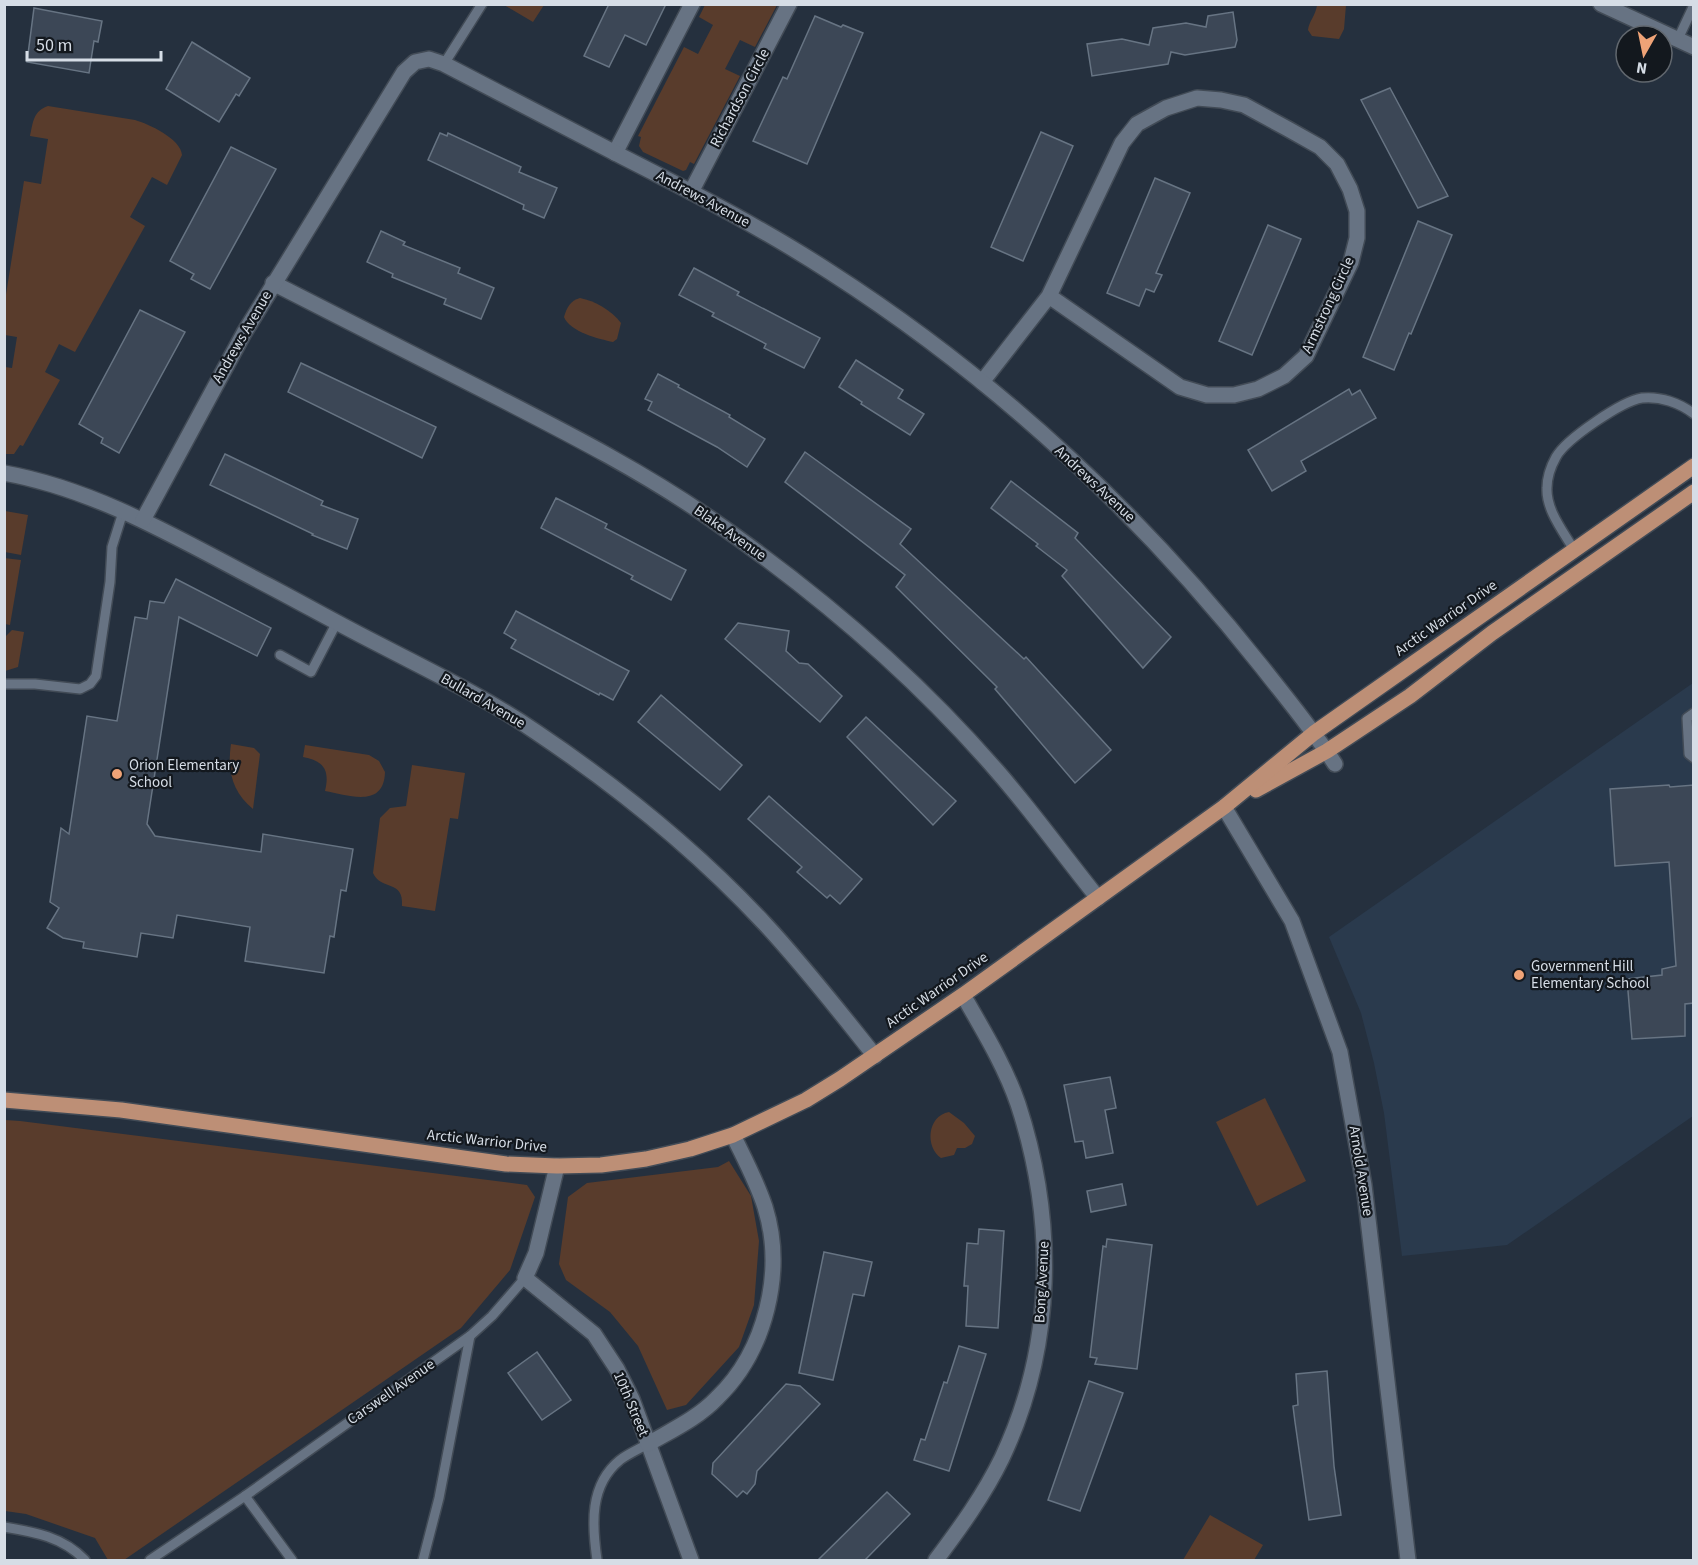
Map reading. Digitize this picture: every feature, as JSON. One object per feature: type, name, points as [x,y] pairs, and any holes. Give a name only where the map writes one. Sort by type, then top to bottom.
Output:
[{"type":"main road","name":"Arctic Warrior Drive","points":[[4,1100],[121,1110],[506,1164],[601,1165],[646,1159],[690,1149],[734,1135],[806,1100],[963,995],[1224,807],[1314,733],[1694,466]]},
{"type":"main road","name":"Arctic Warrior Drive","points":[[1224,807],[1331,758],[1492,633],[1694,492]]},
{"type":"street","points":[[615,153],[692,4]]},
{"type":"street","name":"Richardson Circle","points":[[691,192],[789,4]]},
{"type":"street","points":[[1601,4],[1694,47]]},
{"type":"street","name":"Andrews Avenue","points":[[143,520],[208,397],[273,284],[404,72],[415,62],[429,59],[444,64],[754,226],[831,272],[932,343],[982,382],[1084,471],[1151,538],[1228,624],[1331,758]]},
{"type":"street","name":"Armstrong Circle","points":[[982,382],[1049,296],[1122,143],[1137,124],[1166,108],[1197,98],[1244,105],[1320,147],[1337,164],[1350,189],[1357,212],[1357,238],[1351,262],[1306,356],[1284,376],[1258,389],[1234,395],[1207,395],[1180,387],[1049,296]]},
{"type":"street","name":"Blake Avenue","points":[[273,284],[592,446],[654,482],[762,555],[874,647],[927,697],[997,771],[1098,898]]},
{"type":"street","name":"Bullard Avenue","points":[[4,473],[66,489],[143,520],[455,683],[534,730],[594,772],[709,869],[765,924],[807,972],[874,1056]]},
{"type":"street","name":"Arnold Avenue","points":[[1224,807],[1292,921],[1340,1052],[1364,1185],[1408,1560]]},
{"type":"street","name":"Bong Avenue","points":[[936,1560],[970,1514],[1002,1457],[1028,1387],[1042,1317],[1045,1241],[1037,1174],[1017,1102],[995,1051],[963,995]]},
{"type":"street","points":[[648,1444],[698,1415],[718,1398],[753,1348],[763,1321],[770,1293],[773,1264],[771,1234],[765,1207],[734,1135]]},
{"type":"street","name":"Carswell Avenue","points":[[525,1278],[536,1253],[557,1166]]},
{"type":"street","name":"10th Street","points":[[525,1278],[594,1335],[617,1369],[632,1399],[691,1560]]},
{"type":"lane","points":[[444,64],[482,4]]},
{"type":"lane","points":[[1678,39],[1694,5]]},
{"type":"lane","points":[[1574,550],[1548,502],[1546,487],[1557,456],[1570,440],[1626,402],[1659,399],[1685,407],[1694,414]]},
{"type":"lane","points":[[4,684],[35,684],[80,689],[90,684],[96,676],[110,582],[112,547],[123,512]]},
{"type":"lane","points":[[280,655],[311,672],[337,622]]},
{"type":"lane","points":[[1694,712],[1687,718],[1689,754],[1694,758]]},
{"type":"lane","name":"Carswell Avenue","points":[[150,1560],[245,1496],[470,1336],[492,1316],[525,1278]]},
{"type":"lane","points":[[423,1560],[439,1498],[470,1336]]},
{"type":"lane","points":[[597,1560],[594,1512],[605,1476],[621,1460],[648,1444]]},
{"type":"lane","points":[[245,1496],[292,1560]]},
{"type":"lane","points":[[4,1527],[55,1538],[75,1550],[85,1560]]},
{"type":"shaded area","points":[[504,5],[544,5],[533,22]]},
{"type":"shaded area","points":[[705,5],[777,5],[755,47],[740,40],[725,69],[740,76],[694,164],[690,162],[683,171],[643,152],[639,146],[641,137],[638,136],[684,47],[698,54],[713,25],[699,17]]},
{"type":"shaded area","points":[[1317,5],[1346,5],[1344,29],[1339,39],[1312,36],[1308,30]]},
{"type":"shaded area","points":[[48,106],[141,122],[170,138],[176,143],[182,155],[167,185],[152,177],[130,217],[145,226],[75,352],[59,344],[45,372],[60,380],[23,446],[20,445],[14,454],[5,454],[5,367],[12,368],[17,337],[5,335],[5,301],[24,181],[41,184],[48,139],[30,136],[34,118],[39,111]]},
{"type":"shaded area","points":[[580,298],[591,301],[617,318],[621,323],[617,339],[613,342],[593,337],[578,331],[567,322],[564,317],[568,307]]},
{"type":"shaded area","points":[[5,511],[28,515],[21,555],[5,552]]},
{"type":"shaded area","points":[[4,558],[21,560],[10,625],[5,624]]},
{"type":"shaded area","points":[[12,630],[24,632],[18,667],[5,671],[5,637]]},
{"type":"shaded area","name":"Government Hill Elementary School","points":[[1693,683],[1693,1116],[1507,1245],[1402,1256],[1384,1113],[1374,1063],[1361,1013],[1329,937]]},
{"type":"shaded area","points":[[231,744],[254,748],[260,754],[253,809],[240,795],[233,780],[230,763]]},
{"type":"shaded area","points":[[305,745],[369,755],[379,761],[385,772],[383,784],[372,795],[363,797],[325,791],[326,772],[321,764],[303,757]]},
{"type":"shaded area","points":[[412,765],[465,773],[458,819],[450,818],[435,911],[402,906],[402,898],[396,888],[381,882],[373,873],[380,818],[390,808],[406,806]]},
{"type":"shaded area","points":[[1265,1098],[1306,1181],[1257,1206],[1216,1122]]},
{"type":"shaded area","points":[[949,1112],[964,1123],[975,1136],[972,1144],[965,1148],[957,1148],[954,1155],[941,1158],[932,1147],[931,1132],[936,1119]]},
{"type":"shaded area","points":[[5,1120],[527,1185],[535,1197],[510,1270],[461,1328],[124,1560],[108,1560],[95,1538],[26,1514],[5,1511]]},
{"type":"shaded area","points":[[729,1161],[751,1196],[759,1241],[754,1305],[739,1347],[686,1405],[667,1410],[638,1346],[610,1312],[566,1280],[559,1264],[568,1197],[587,1183],[718,1167]]},
{"type":"shaded area","points":[[1210,1515],[1263,1545],[1254,1560],[1183,1560]]},
{"type":"building","points":[[609,4],[666,4],[646,45],[625,35],[609,67],[584,56]]},
{"type":"building","points":[[34,8],[102,21],[98,42],[94,41],[89,73],[27,62]]},
{"type":"building","points":[[1233,12],[1237,40],[1235,47],[1185,55],[1171,52],[1168,64],[1092,76],[1087,44],[1122,39],[1149,45],[1153,28],[1186,23],[1206,27],[1208,16]]},
{"type":"building","points":[[815,16],[863,33],[807,164],[753,141],[783,77],[787,79]]},
{"type":"building","points":[[192,42],[250,78],[239,96],[236,94],[219,122],[166,89]]},
{"type":"building","points":[[1390,88],[1448,196],[1418,208],[1361,100]]},
{"type":"building","points":[[1041,132],[1073,146],[1023,261],[991,247]]},
{"type":"building","points":[[440,133],[447,136],[448,133],[521,167],[519,172],[557,188],[544,218],[523,209],[524,205],[428,160]]},
{"type":"building","points":[[231,147],[276,169],[210,289],[191,279],[194,274],[170,261]]},
{"type":"building","points":[[1155,178],[1190,193],[1156,273],[1162,275],[1154,292],[1146,289],[1139,306],[1107,293]]},
{"type":"building","points":[[1418,221],[1452,235],[1394,370],[1363,357]]},
{"type":"building","points":[[1268,225],[1301,239],[1252,355],[1219,341]]},
{"type":"building","points":[[381,231],[405,242],[403,245],[460,268],[458,273],[494,288],[481,319],[444,304],[446,299],[392,277],[393,274],[367,262]]},
{"type":"building","points":[[694,268],[739,292],[737,295],[820,338],[804,368],[764,348],[766,344],[712,316],[714,313],[679,295]]},
{"type":"building","points":[[140,310],[185,332],[119,453],[101,443],[103,438],[79,424]]},
{"type":"building","points":[[856,360],[903,390],[898,398],[924,414],[910,435],[839,387]]},
{"type":"building","points":[[301,363],[436,427],[422,458],[288,392]]},
{"type":"building","points":[[658,374],[730,415],[729,417],[765,439],[747,467],[717,447],[648,410],[652,402],[645,399]]},
{"type":"building","points":[[1349,389],[1352,395],[1360,390],[1376,418],[1301,461],[1306,471],[1272,491],[1248,450]]},
{"type":"building","points":[[805,452],[911,529],[900,544],[1024,659],[1026,657],[1111,750],[1075,783],[995,689],[997,687],[896,587],[905,575],[785,482]]},
{"type":"building","points":[[225,454],[323,501],[321,505],[358,519],[347,549],[312,535],[210,485]]},
{"type":"building","points":[[1011,481],[1078,533],[1075,538],[1171,637],[1143,668],[1062,576],[1067,570],[1036,546],[1038,544],[991,508]]},
{"type":"building","points":[[556,498],[607,524],[605,528],[686,570],[671,600],[631,579],[633,576],[541,528]]},
{"type":"building","name":"Orion Elementary School","points":[[176,579],[271,628],[257,656],[179,617],[147,824],[155,836],[261,852],[263,834],[353,849],[346,891],[341,890],[334,937],[330,936],[324,973],[245,961],[250,927],[177,915],[173,938],[141,933],[137,957],[83,948],[84,942],[63,938],[47,928],[59,908],[50,902],[61,828],[69,834],[87,716],[117,721],[135,617],[147,619],[150,601],[164,603]]},
{"type":"building","points":[[516,611],[629,671],[613,700],[600,693],[599,695],[511,648],[516,640],[504,633]]},
{"type":"building","points":[[738,623],[789,631],[786,651],[799,663],[808,664],[842,696],[820,722],[725,639]]},
{"type":"building","points":[[661,695],[742,765],[720,790],[638,722]]},
{"type":"building","points":[[866,717],[956,801],[933,825],[847,737]]},
{"type":"building","points":[[1669,785],[1670,787],[1694,785],[1694,1003],[1685,1004],[1685,1036],[1632,1039],[1627,979],[1662,975],[1662,969],[1676,966],[1669,862],[1615,866],[1610,789]]},
{"type":"building","points":[[769,796],[862,879],[840,904],[830,895],[827,898],[797,872],[802,867],[748,819]]},
{"type":"building","points":[[1110,1077],[1116,1108],[1105,1110],[1113,1153],[1086,1158],[1083,1141],[1075,1142],[1064,1085]]},
{"type":"building","points":[[1122,1184],[1126,1205],[1091,1212],[1087,1191]]},
{"type":"building","points":[[979,1229],[1004,1231],[998,1328],[966,1326],[968,1286],[964,1286],[967,1243],[978,1244]]},
{"type":"building","points":[[1107,1239],[1152,1245],[1137,1369],[1095,1364],[1097,1358],[1090,1357],[1103,1246],[1106,1247]]},
{"type":"building","points":[[824,1252],[872,1262],[864,1296],[853,1294],[833,1380],[799,1373]]},
{"type":"building","points":[[959,1346],[986,1354],[949,1471],[914,1460],[921,1439],[925,1440],[944,1382],[947,1383]]},
{"type":"building","points":[[537,1352],[571,1400],[542,1420],[508,1373]]},
{"type":"building","points":[[1327,1371],[1334,1466],[1341,1515],[1309,1520],[1293,1406],[1298,1405],[1296,1374]]},
{"type":"building","points":[[1089,1381],[1123,1393],[1080,1511],[1048,1500]]},
{"type":"building","points":[[786,1384],[800,1386],[820,1404],[757,1471],[755,1484],[747,1494],[743,1491],[737,1497],[712,1474],[713,1463]]},
{"type":"building","points":[[887,1492],[910,1514],[865,1560],[818,1560]]},
{"type":"place","name":"Orion Elementary School","points":[[117,774]]},
{"type":"place","name":"Government Hill Elementary School","points":[[1519,975]]}]
